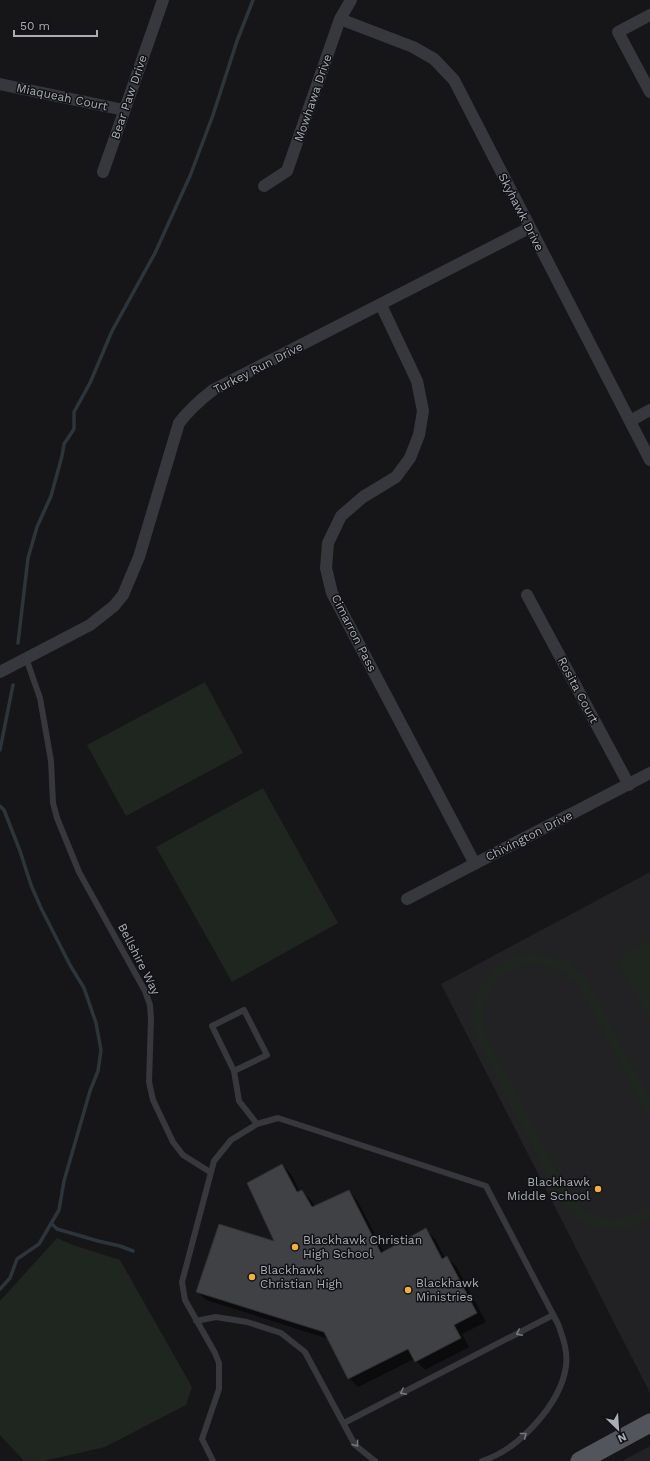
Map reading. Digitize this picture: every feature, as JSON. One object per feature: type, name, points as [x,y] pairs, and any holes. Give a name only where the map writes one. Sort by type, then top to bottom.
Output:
[{"type":"main road","points":[[580,1461],[650,1423]]},
{"type":"street","name":"Bear Paw Drive","points":[[103,172],[162,0]]},
{"type":"street","name":"Mowhawa Drive","points":[[264,186],[287,171],[340,19],[351,0]]},
{"type":"street","points":[[650,15],[618,32],[650,92]]},
{"type":"street","name":"Skyhawk Drive","points":[[340,19],[413,47],[434,59],[454,80],[650,460]]},
{"type":"street","name":"Miaqueah Court","points":[[0,84],[124,110]]},
{"type":"street","name":"Turkey Run Drive","points":[[0,672],[90,625],[114,606],[123,595],[139,557],[175,435],[180,423],[187,412],[213,390],[529,228]]},
{"type":"street","name":"Cimarron Pass","points":[[381,305],[417,381],[423,411],[419,435],[410,458],[396,477],[363,497],[340,516],[328,544],[326,568],[332,593],[475,864]]},
{"type":"street","points":[[630,421],[650,410]]},
{"type":"street","name":"Rosita Court","points":[[527,595],[629,785]]},
{"type":"street","name":"Chivington Drive","points":[[407,899],[650,773]]},
{"type":"lane","name":"Bellshire Way","points":[[26,658],[40,698],[51,760],[53,803],[57,818],[79,872],[145,991],[150,1005],[151,1031],[149,1082],[153,1100],[173,1142],[183,1155],[210,1172]]},
{"type":"lane","points":[[234,1070],[267,1055],[244,1010],[212,1026],[234,1070],[239,1101],[257,1124]]},
{"type":"lane","points":[[213,1461],[202,1439],[219,1389],[219,1363],[215,1353],[185,1300],[182,1282],[214,1161],[230,1140],[257,1124],[278,1118],[486,1186],[553,1315],[566,1346],[566,1365],[562,1382],[543,1416],[527,1433],[494,1459],[482,1461]]},
{"type":"lane","points":[[344,1422],[553,1315]]},
{"type":"lane","points":[[196,1321],[216,1317],[247,1322],[281,1333],[305,1352],[355,1444],[375,1461]]},
{"type":"shaded area","points":[[205,682],[243,753],[126,816],[87,745]]},
{"type":"shaded area","points":[[263,788],[338,923],[232,982],[156,847]]},
{"type":"shaded area","name":"Blackhawk Middle School","points":[[650,872],[650,1393],[441,984]]},
{"type":"shaded area","points":[[650,939],[650,1014],[647,1015],[618,964],[619,956]]},
{"type":"shaded area","points":[[525,954],[552,956],[567,962],[581,972],[587,979],[650,1098],[650,1121],[583,993],[568,976],[551,967],[532,965],[515,969],[500,979],[489,993],[483,1012],[485,1034],[572,1198],[580,1206],[590,1212],[610,1218],[631,1216],[650,1204],[650,1218],[638,1224],[615,1230],[603,1229],[582,1221],[562,1204],[475,1037],[473,1009],[476,996],[481,985],[499,966],[511,959]]},
{"type":"shaded area","points":[[57,1238],[73,1245],[120,1260],[192,1387],[186,1405],[105,1447],[44,1461],[24,1461],[0,1435],[0,1301]]},
{"type":"shaded area","points":[[650,1446],[650,1461],[622,1461]]},
{"type":"building","points":[[282,1164],[297,1192],[302,1190],[312,1207],[349,1190],[381,1253],[426,1228],[442,1259],[447,1256],[477,1313],[454,1325],[461,1338],[415,1362],[408,1349],[348,1379],[324,1332],[196,1292],[219,1224],[274,1241],[247,1183]]},
{"type":"waterway","points":[[18,643],[28,558],[37,527],[51,496],[64,444],[74,429],[74,412],[90,383],[112,331],[155,253],[190,176],[213,115],[237,41],[253,0]]},
{"type":"waterway","points":[[0,750],[13,685]]},
{"type":"waterway","points":[[0,806],[4,810],[31,885],[41,908],[70,965],[84,988],[96,1023],[101,1050],[98,1071],[90,1091],[64,1181],[59,1210],[39,1244],[17,1259],[10,1278],[0,1289]]},
{"type":"waterway","points":[[51,1223],[57,1229],[133,1251]]},
{"type":"place","name":"Blackhawk Middle School","points":[[598,1189]]},
{"type":"place","name":"Blackhawk Christian High School","points":[[295,1247]]},
{"type":"place","name":"Blackhawk Christian High","points":[[252,1277]]},
{"type":"place","name":"Blackhawk Ministries","points":[[408,1290]]}]
